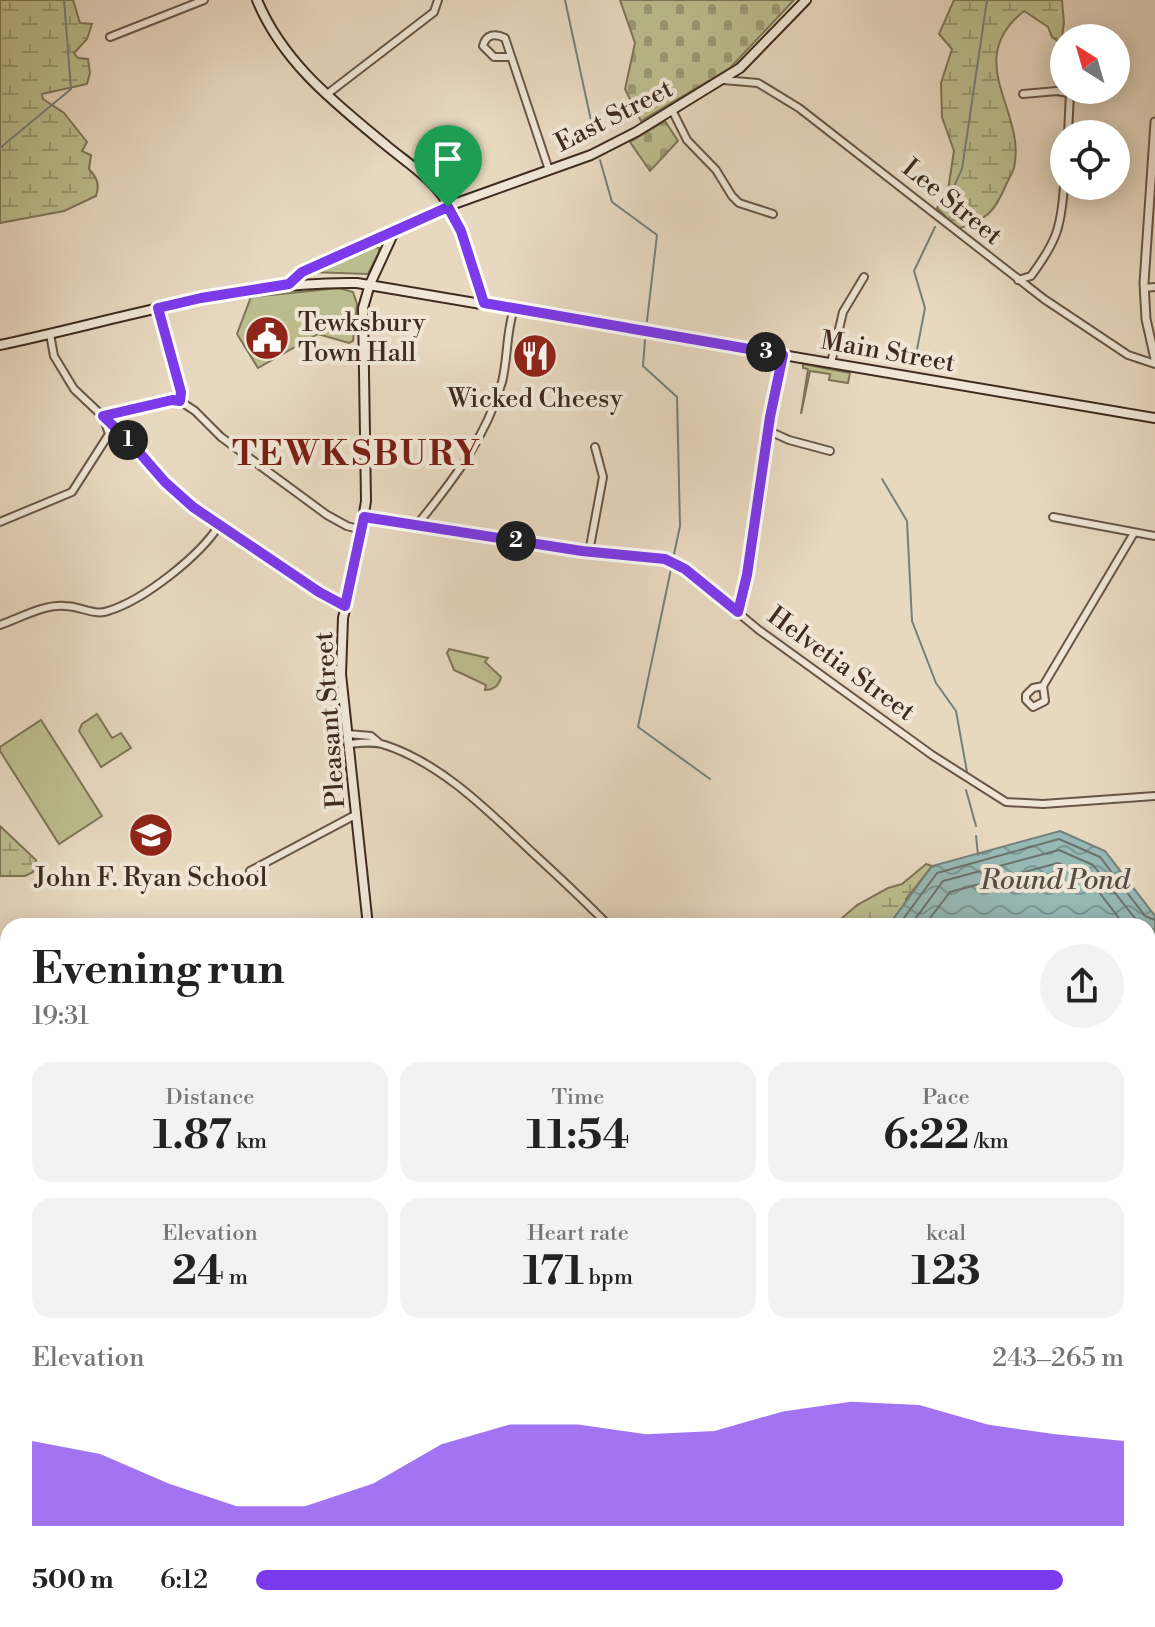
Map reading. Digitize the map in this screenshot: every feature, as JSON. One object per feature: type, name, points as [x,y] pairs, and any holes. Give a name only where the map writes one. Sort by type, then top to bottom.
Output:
[{"type":"main road","name":"East Street","points":[[289,284],[302,272],[448,207],[603,149],[723,80],[749,61],[806,0]]},
{"type":"main road","points":[[261,1],[269,28],[282,47],[326,95],[418,170],[441,193],[461,231],[484,303]]},
{"type":"main road","name":"Pleasant Street","points":[[367,918],[341,674],[345,606],[362,530],[367,491],[363,308],[370,284],[394,232]]},
{"type":"main road","name":"Main Street","points":[[0,345],[201,298],[289,284],[370,284],[1155,418]]},
{"type":"street","points":[[110,37],[204,0]]},
{"type":"street","points":[[326,95],[434,12],[438,0]]},
{"type":"street","points":[[510,57],[502,59],[488,53],[483,46],[485,40],[498,34],[505,38],[549,170]]},
{"type":"street","name":"Lee Street","points":[[723,80],[758,83],[799,108],[1018,280],[1116,348],[1128,355],[1155,362]]},
{"type":"street","points":[[1023,94],[1050,91]]},
{"type":"street","points":[[672,110],[687,140],[716,170],[732,196],[739,203],[773,214]]},
{"type":"street","points":[[1155,122],[1144,288],[1146,319],[1155,362]]},
{"type":"street","points":[[1018,280],[1031,276],[1057,236],[1064,200]]},
{"type":"street","points":[[1145,242],[1155,244]]},
{"type":"street","points":[[831,363],[843,312],[864,277]]},
{"type":"street","points":[[1144,288],[1155,287]]},
{"type":"street","points":[[158,308],[181,392],[180,401]]},
{"type":"street","points":[[416,526],[470,453],[492,414],[506,365],[514,309]]},
{"type":"street","points":[[50,334],[50,347],[68,381],[182,498],[319,592],[345,606]]},
{"type":"street","points":[[738,612],[747,575],[783,355]]},
{"type":"street","points":[[103,416],[172,400],[180,401],[221,437],[327,515],[362,530]]},
{"type":"street","points":[[0,522],[72,492],[109,434],[103,416]]},
{"type":"street","points":[[769,431],[830,451]]},
{"type":"street","points":[[589,552],[603,477],[595,447]]},
{"type":"street","name":"Helvetia Street","points":[[364,517],[589,552],[653,556],[671,561],[957,774],[1006,802],[1043,804],[1155,796]]},
{"type":"street","points":[[1053,517],[1155,536]]},
{"type":"street","points":[[0,625],[57,606],[99,612],[119,607],[194,557],[220,524]]},
{"type":"street","points":[[1043,686],[1134,533]]},
{"type":"street","points":[[348,739],[381,744],[414,758],[458,787],[528,848],[601,918]]},
{"type":"street","points":[[250,871],[357,814]]},
{"type":"green space","points":[[0,0],[73,0],[80,23],[92,24],[87,39],[74,53],[78,58],[88,59],[90,73],[87,84],[42,94],[43,99],[64,113],[87,142],[82,151],[91,155],[89,169],[96,178],[98,188],[96,196],[64,211],[0,223]]},
{"type":"green space","points":[[620,0],[794,0],[730,68],[641,121],[625,89],[635,43]]},
{"type":"green space","points":[[954,0],[1062,0],[1064,24],[1050,24],[1050,32],[1048,27],[1024,11],[1006,30],[998,49],[997,68],[1016,147],[1014,168],[993,209],[983,218],[958,229],[937,208],[948,190],[954,151],[942,117],[941,83],[952,49],[939,34]]},
{"type":"green space","points":[[665,121],[678,141],[650,171],[630,142]]},
{"type":"green space","points":[[379,248],[379,252],[368,274],[308,272]]},
{"type":"green space","points":[[339,288],[353,292],[357,304],[353,341],[349,343],[318,334],[258,368],[237,334],[251,297]]},
{"type":"green space","points":[[803,364],[850,373],[848,383],[829,380],[830,374],[810,371],[801,414],[808,369],[803,368]]},
{"type":"green space","points":[[449,649],[488,658],[485,662],[501,677],[497,685],[485,690],[486,685],[454,670],[447,653]]},
{"type":"green space","points":[[97,714],[112,738],[121,733],[131,748],[101,767],[79,731],[82,724]]},
{"type":"green space","points":[[41,720],[102,816],[59,844],[0,751],[0,747]]},
{"type":"green space","points":[[0,826],[36,860],[33,872],[25,876],[0,876]]},
{"type":"green space","points":[[926,864],[932,866],[906,899],[905,918],[842,918],[857,905],[902,884]]},
{"type":"water","name":"Round Pond","points":[[1060,831],[1105,851],[1155,918],[894,918],[932,866]]},
{"type":"waterway","points":[[0,148],[71,89],[64,0]]},
{"type":"waterway","points":[[565,0],[595,139]]},
{"type":"waterway","points":[[944,208],[962,169],[987,0]]},
{"type":"waterway","points":[[600,160],[612,202],[657,235],[647,321]]},
{"type":"waterway","points":[[914,365],[925,308],[914,271],[935,227]]},
{"type":"waterway","points":[[645,340],[643,366],[677,397],[680,526],[674,554]]},
{"type":"waterway","points":[[882,479],[907,521],[912,621],[936,683],[956,711],[967,772]]},
{"type":"waterway","points":[[671,569],[638,727],[710,779]]},
{"type":"waterway","points":[[966,790],[976,826]]},
{"type":"waterway","points":[[976,836],[978,855]]},
{"type":"place","name":"Tewksbury Town Hall","points":[[267,338]]},
{"type":"place","name":"Wicked Cheesy","points":[[535,356]]},
{"type":"place","name":"John F. Ryan School","points":[[151,835]]},
{"type":"district","name":"TEWKSBURY","points":[[357,455]]},
{"type":"route","points":[[448,207],[461,231],[484,303],[783,355],[770,417],[747,575],[738,612],[685,569],[665,559],[582,551],[364,517],[345,606],[292,575],[193,507],[103,416],[172,400],[180,401],[181,392],[158,308],[289,284],[302,272],[448,207]]}]
